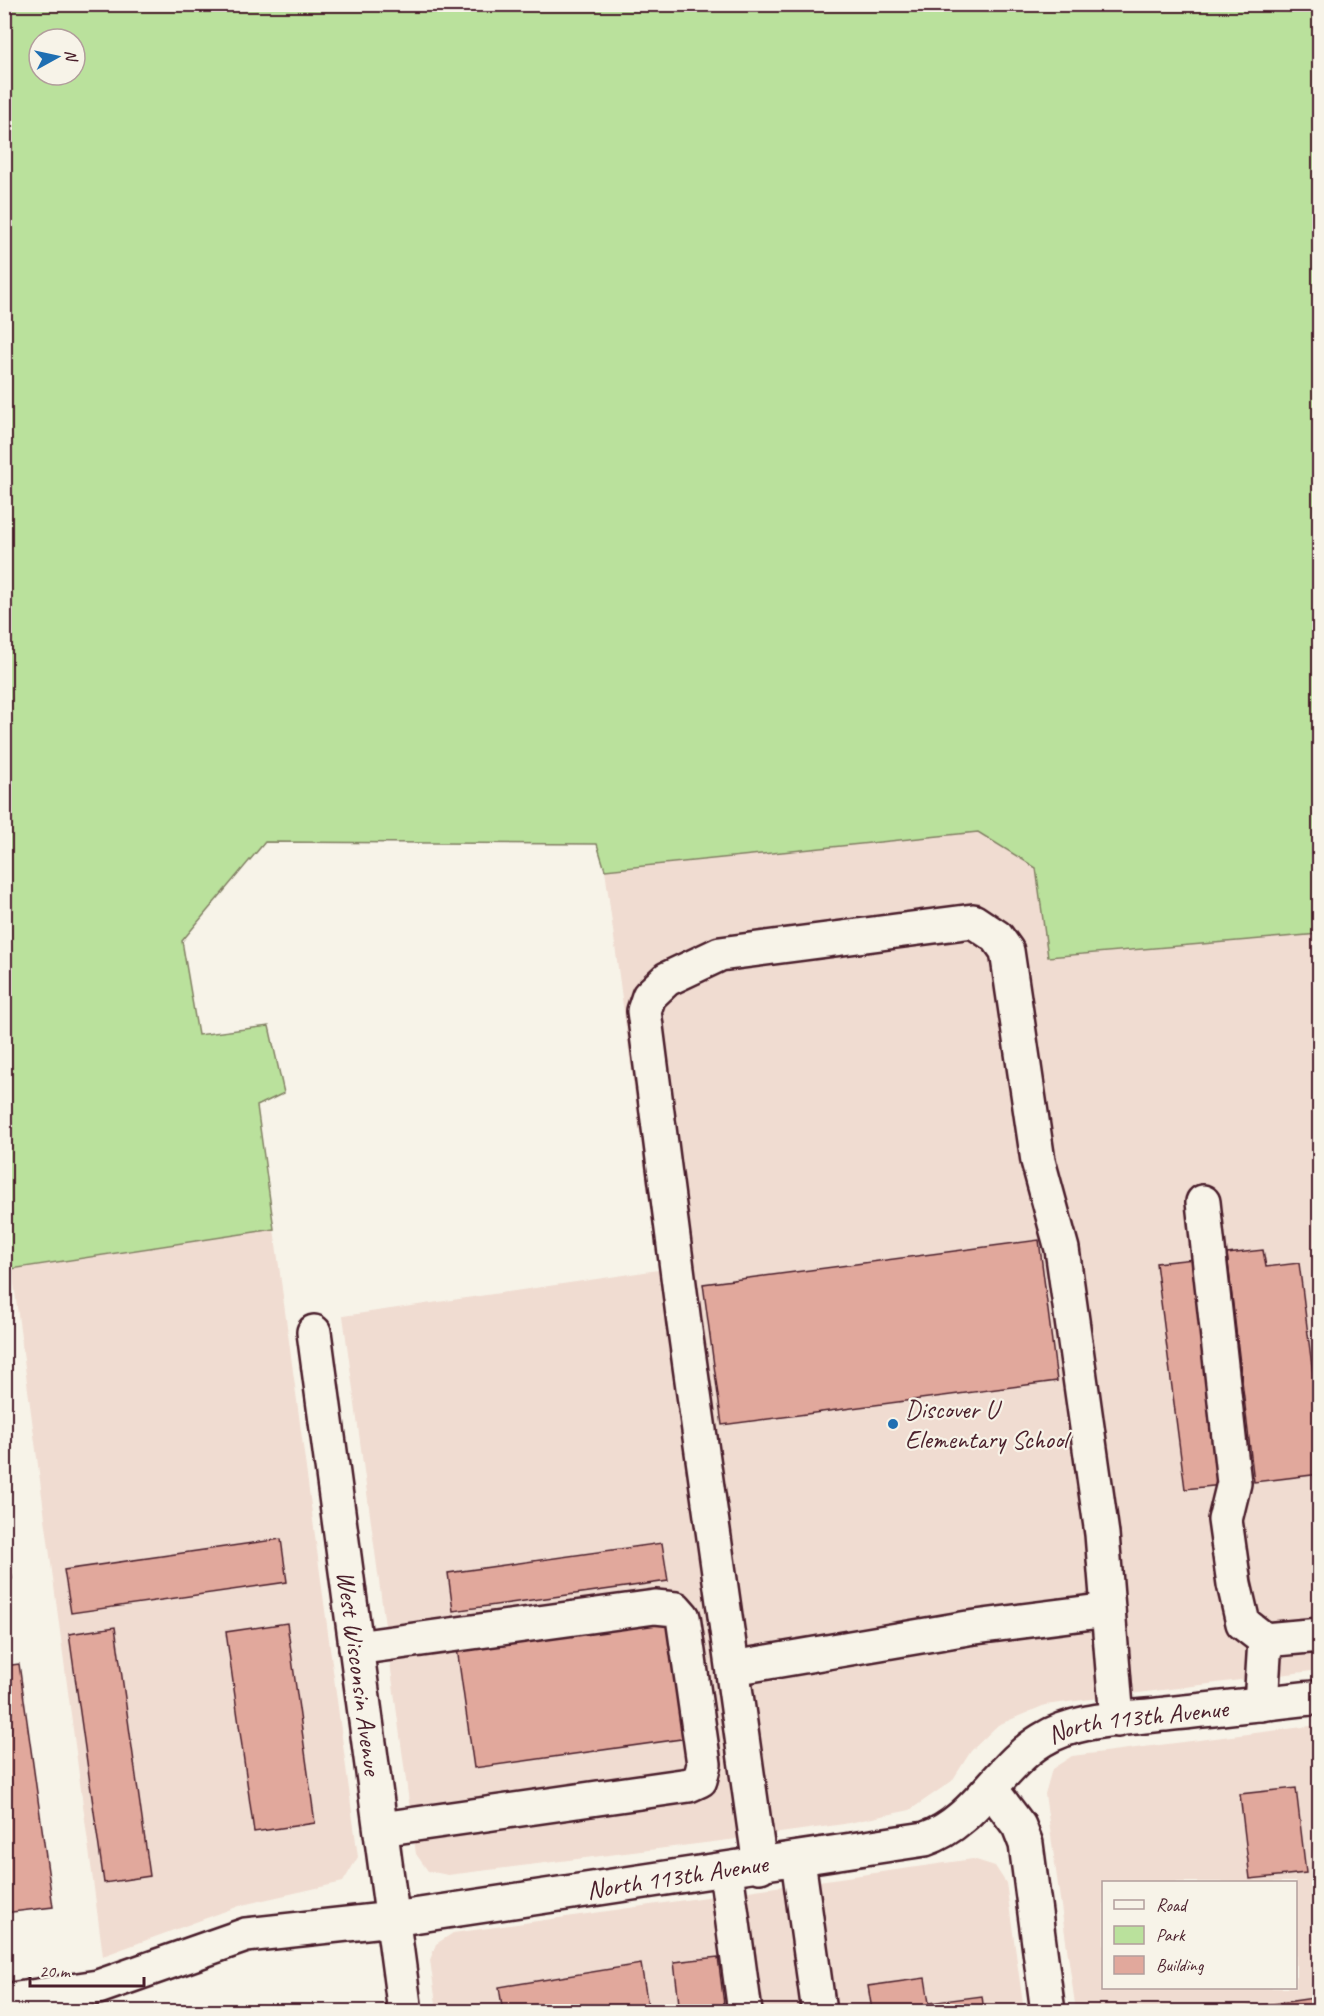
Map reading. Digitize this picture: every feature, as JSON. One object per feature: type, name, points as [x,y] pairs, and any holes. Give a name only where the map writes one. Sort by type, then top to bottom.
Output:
[{"type":"street","points":[[760,1866],[644,1011],[649,996],[667,979],[720,954],[973,921],[997,937],[1007,951],[1038,1161],[1062,1249],[1102,1534],[1117,1720]]},
{"type":"street","points":[[1203,1202],[1234,1483],[1225,1520],[1234,1584],[1244,1623],[1265,1640],[1320,1635]]},
{"type":"street","name":"West Wisconsin Avenue","points":[[314,1332],[405,2012]]},
{"type":"street","points":[[356,1648],[655,1607],[676,1609],[683,1617],[702,1752],[704,1770],[697,1784],[381,1829]]},
{"type":"street","points":[[733,1668],[968,1628],[1108,1610]]},
{"type":"street","points":[[1261,1704],[1265,1640]]},
{"type":"street","name":"North 113th Avenue","points":[[4,2001],[98,1988],[246,1935],[393,1919],[726,1871],[937,1835],[991,1789],[1041,1740],[1061,1729],[1117,1720],[1320,1697]]},
{"type":"street","points":[[991,1789],[1019,1826],[1026,1844],[1048,2012]]},
{"type":"street","points":[[798,1860],[819,2012]]},
{"type":"street","points":[[726,1871],[745,2012]]},
{"type":"shaded area","points":[[978,832],[1036,868],[1048,957],[1319,934],[1319,1670],[1045,1705],[998,1725],[971,1751],[952,1781],[910,1810],[844,1824],[737,1839],[448,1875],[428,1871],[416,1854],[343,1316],[658,1270],[605,870]]},
{"type":"shaded area","points":[[274,1229],[358,1857],[343,1882],[242,1905],[103,1956],[12,1269]]},
{"type":"shaded area","points":[[1319,1725],[1319,2011],[1076,2011],[1045,1794],[1052,1769],[1072,1756]]},
{"type":"shaded area","points":[[973,1859],[995,1866],[1006,1883],[1024,2011],[437,2011],[430,1960],[436,1944],[453,1933]]},
{"type":"green space","points":[[4,5],[1319,5],[1319,934],[1048,957],[1036,868],[978,832],[605,870],[597,844],[265,842],[182,941],[198,1035],[269,1026],[284,1093],[257,1106],[274,1229],[5,1270]]},
{"type":"building","points":[[1039,1240],[1057,1381],[722,1425],[703,1284]]},
{"type":"building","points":[[1263,1250],[1266,1267],[1299,1263],[1320,1430],[1320,1474],[1254,1482],[1227,1254]]},
{"type":"building","points":[[1194,1259],[1222,1485],[1185,1489],[1156,1263]]},
{"type":"building","points":[[281,1539],[287,1582],[71,1613],[64,1570]]},
{"type":"building","points":[[662,1543],[668,1581],[453,1611],[448,1573]]},
{"type":"building","points":[[8,1548],[12,1579],[4,1581],[4,1549]]},
{"type":"building","points":[[671,1618],[688,1738],[474,1768],[457,1648]]},
{"type":"building","points":[[287,1623],[315,1823],[254,1832],[226,1632]]},
{"type":"building","points":[[115,1627],[150,1876],[104,1883],[69,1634]]},
{"type":"building","points":[[19,1664],[53,1907],[4,1913],[4,1666]]},
{"type":"building","points":[[1296,1788],[1306,1873],[1250,1879],[1240,1794]]},
{"type":"building","points":[[718,1957],[725,2012],[680,2012],[674,1962]]},
{"type":"building","points":[[641,1964],[649,2012],[503,2012],[499,1987]]},
{"type":"building","points":[[925,1978],[929,2003],[982,1996],[984,2012],[864,2012],[872,2010],[868,1986]]},
{"type":"building","points":[[1320,1997],[1320,2012],[1218,2012]]},
{"type":"place","name":"Discover U Elementary School","points":[[893,1424]]}]
